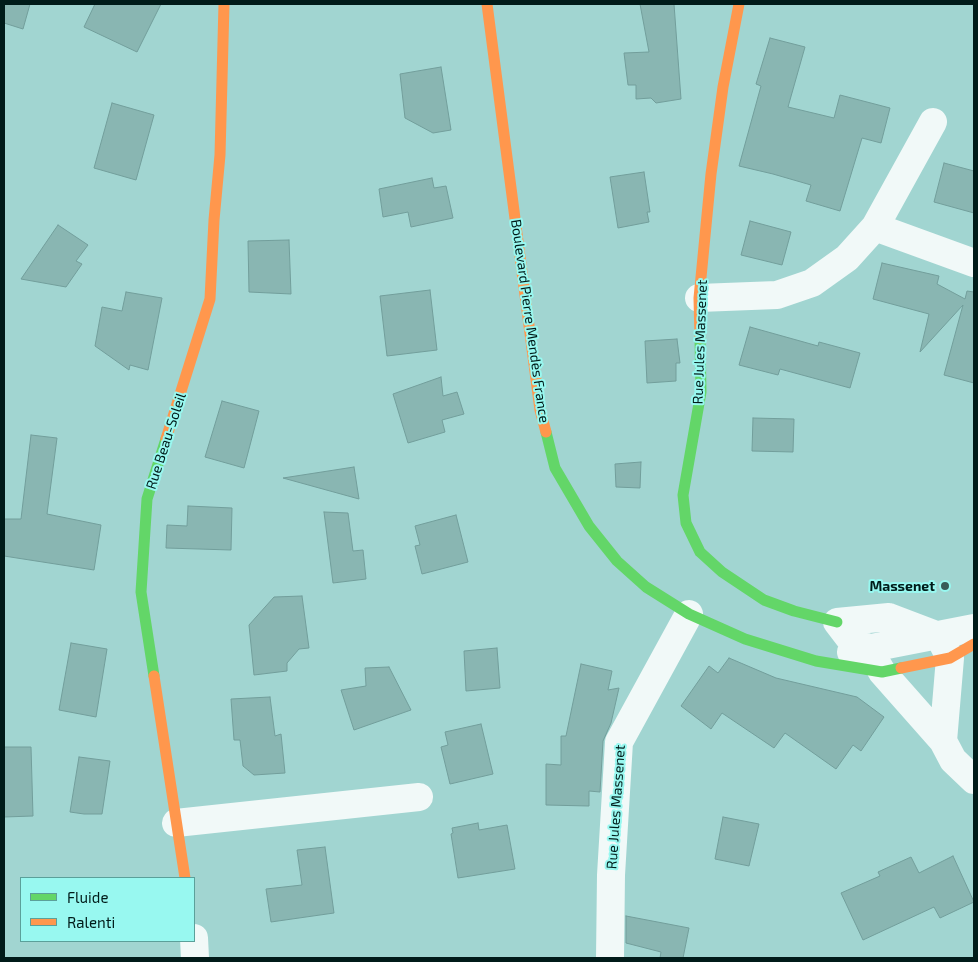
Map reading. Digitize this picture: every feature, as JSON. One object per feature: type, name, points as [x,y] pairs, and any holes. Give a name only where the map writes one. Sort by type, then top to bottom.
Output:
[{"type":"street","name":"Rue Beau-Soleil","points":[[185,877],[141,582],[146,499],[210,300],[214,220],[220,155],[224,4]]},
{"type":"street","name":"Boulevard Pierre Mendès France","points":[[487,4],[540,410],[555,468],[589,526],[617,561],[646,587],[689,614],[745,639],[816,660],[882,672]]},
{"type":"street","name":"Rue Jules Massenet","points":[[740,4],[723,87],[699,298],[701,392],[683,495],[686,523],[700,552],[722,572],[764,600],[837,622],[888,617],[945,647]]},
{"type":"street","points":[[699,298],[777,295],[812,283],[847,258],[875,227],[934,122]]},
{"type":"street","points":[[875,227],[974,263]]},
{"type":"street","name":"Rue Jules Massenet","points":[[610,958],[611,876],[619,742],[689,614]]},
{"type":"street","points":[[837,622],[850,639],[868,648],[882,672],[943,742],[953,760],[974,780]]},
{"type":"street","points":[[882,672],[945,647],[974,628]]},
{"type":"street","points":[[816,660],[868,648],[945,647],[974,644]]},
{"type":"street","points":[[943,742],[945,647]]},
{"type":"street","points":[[176,823],[419,797]]},
{"type":"street","points":[[194,942],[195,958]]},
{"type":"building","points":[[4,4],[30,4],[23,29],[4,23]]},
{"type":"building","points":[[95,4],[161,4],[137,52],[84,27]]},
{"type":"building","points":[[640,4],[674,4],[681,99],[656,103],[651,98],[636,99],[636,85],[628,85],[624,53],[649,52]]},
{"type":"building","points":[[770,38],[805,47],[788,107],[834,118],[840,95],[890,108],[881,143],[862,138],[840,211],[806,201],[811,185],[739,166],[761,86],[756,84]]},
{"type":"building","points":[[441,67],[451,130],[433,133],[405,118],[400,74]]},
{"type":"building","points":[[112,103],[154,115],[136,180],[94,168]]},
{"type":"building","points":[[944,163],[974,171],[974,213],[934,202]]},
{"type":"building","points":[[644,172],[650,212],[647,212],[649,222],[618,228],[610,177]]},
{"type":"building","points":[[432,178],[434,188],[446,186],[453,218],[411,227],[408,212],[383,217],[379,189]]},
{"type":"building","points":[[750,221],[791,232],[782,265],[741,255]]},
{"type":"building","points":[[58,225],[88,245],[76,261],[82,264],[66,287],[21,279]]},
{"type":"building","points":[[289,240],[291,294],[249,292],[248,241]]},
{"type":"building","points":[[882,263],[939,276],[937,284],[965,299],[967,291],[974,292],[974,383],[944,375],[963,305],[920,352],[929,314],[873,299]]},
{"type":"building","points":[[430,290],[437,350],[387,356],[380,296]]},
{"type":"building","points":[[126,292],[162,298],[148,370],[130,365],[129,370],[95,346],[102,307],[122,311]]},
{"type":"building","points":[[750,327],[818,346],[819,342],[860,353],[850,388],[780,369],[778,375],[739,365]]},
{"type":"building","points":[[677,339],[680,363],[676,363],[676,381],[647,383],[645,341]]},
{"type":"building","points":[[441,377],[443,396],[457,392],[464,414],[442,420],[445,432],[408,443],[393,394]]},
{"type":"building","points":[[222,401],[259,411],[244,468],[205,457]]},
{"type":"building","points":[[753,418],[794,419],[793,452],[752,451]]},
{"type":"building","points":[[31,435],[57,438],[47,514],[101,525],[94,570],[4,556],[4,519],[21,519]]},
{"type":"building","points":[[641,462],[640,488],[616,487],[615,464]]},
{"type":"building","points":[[354,467],[359,499],[283,478]]},
{"type":"building","points":[[188,506],[232,508],[231,550],[166,548],[167,525],[187,526]]},
{"type":"building","points":[[324,512],[348,513],[353,551],[363,550],[366,579],[333,583]]},
{"type":"building","points":[[456,515],[468,562],[422,574],[415,546],[420,545],[415,526]]},
{"type":"building","points":[[302,596],[309,648],[299,649],[287,663],[287,671],[254,675],[249,625],[274,597]]},
{"type":"building","points":[[71,643],[107,649],[96,717],[59,710]]},
{"type":"building","points":[[497,648],[500,688],[466,691],[464,651]]},
{"type":"building","points":[[729,658],[776,678],[857,697],[884,717],[861,751],[853,745],[836,769],[785,733],[774,748],[722,713],[711,729],[681,706],[709,666],[718,673]]},
{"type":"building","points":[[581,664],[612,671],[608,690],[619,688],[611,723],[603,741],[600,792],[589,791],[589,806],[546,805],[546,764],[561,765],[561,736],[566,736]]},
{"type":"building","points":[[389,667],[411,710],[354,730],[341,690],[366,686],[365,668]]},
{"type":"building","points":[[270,697],[275,736],[281,734],[285,773],[254,775],[243,766],[240,740],[234,740],[231,699]]},
{"type":"building","points":[[481,724],[493,774],[450,784],[441,747],[448,745],[445,732]]},
{"type":"building","points":[[4,747],[31,747],[33,816],[4,817]]},
{"type":"building","points":[[79,757],[110,761],[102,814],[70,812]]},
{"type":"building","points":[[723,817],[759,824],[749,866],[715,859]]},
{"type":"building","points":[[478,823],[479,830],[507,825],[515,869],[458,878],[451,834],[453,833],[452,828]]},
{"type":"building","points":[[325,847],[334,913],[271,922],[266,889],[302,885],[297,850]]},
{"type":"building","points":[[953,856],[974,902],[940,918],[934,907],[863,940],[841,893],[880,876],[878,872],[911,857],[919,873]]},
{"type":"building","points":[[626,916],[689,928],[683,958],[660,958],[661,952],[626,943]]},
{"type":"traffic: fast","points":[[700,338],[701,392],[683,495],[686,523],[700,552],[722,572],[764,600],[794,611],[837,622]]},
{"type":"traffic: fast","points":[[546,432],[555,468],[589,526],[617,561],[646,587],[689,614],[745,639],[816,661],[882,672],[901,668]]},
{"type":"traffic: fast","points":[[154,676],[141,592],[147,499],[166,439]]},
{"type":"traffic: slow","points":[[166,439],[210,299],[220,155],[224,4]]},
{"type":"traffic: slow","points":[[487,4],[540,410],[546,432]]},
{"type":"traffic: slow","points":[[700,338],[699,298],[711,174],[723,87],[739,4]]},
{"type":"traffic: slow","points":[[901,668],[950,658],[974,644]]},
{"type":"traffic: slow","points":[[154,676],[185,877]]},
{"type":"place","name":"Massenet","points":[[945,586]]}]
